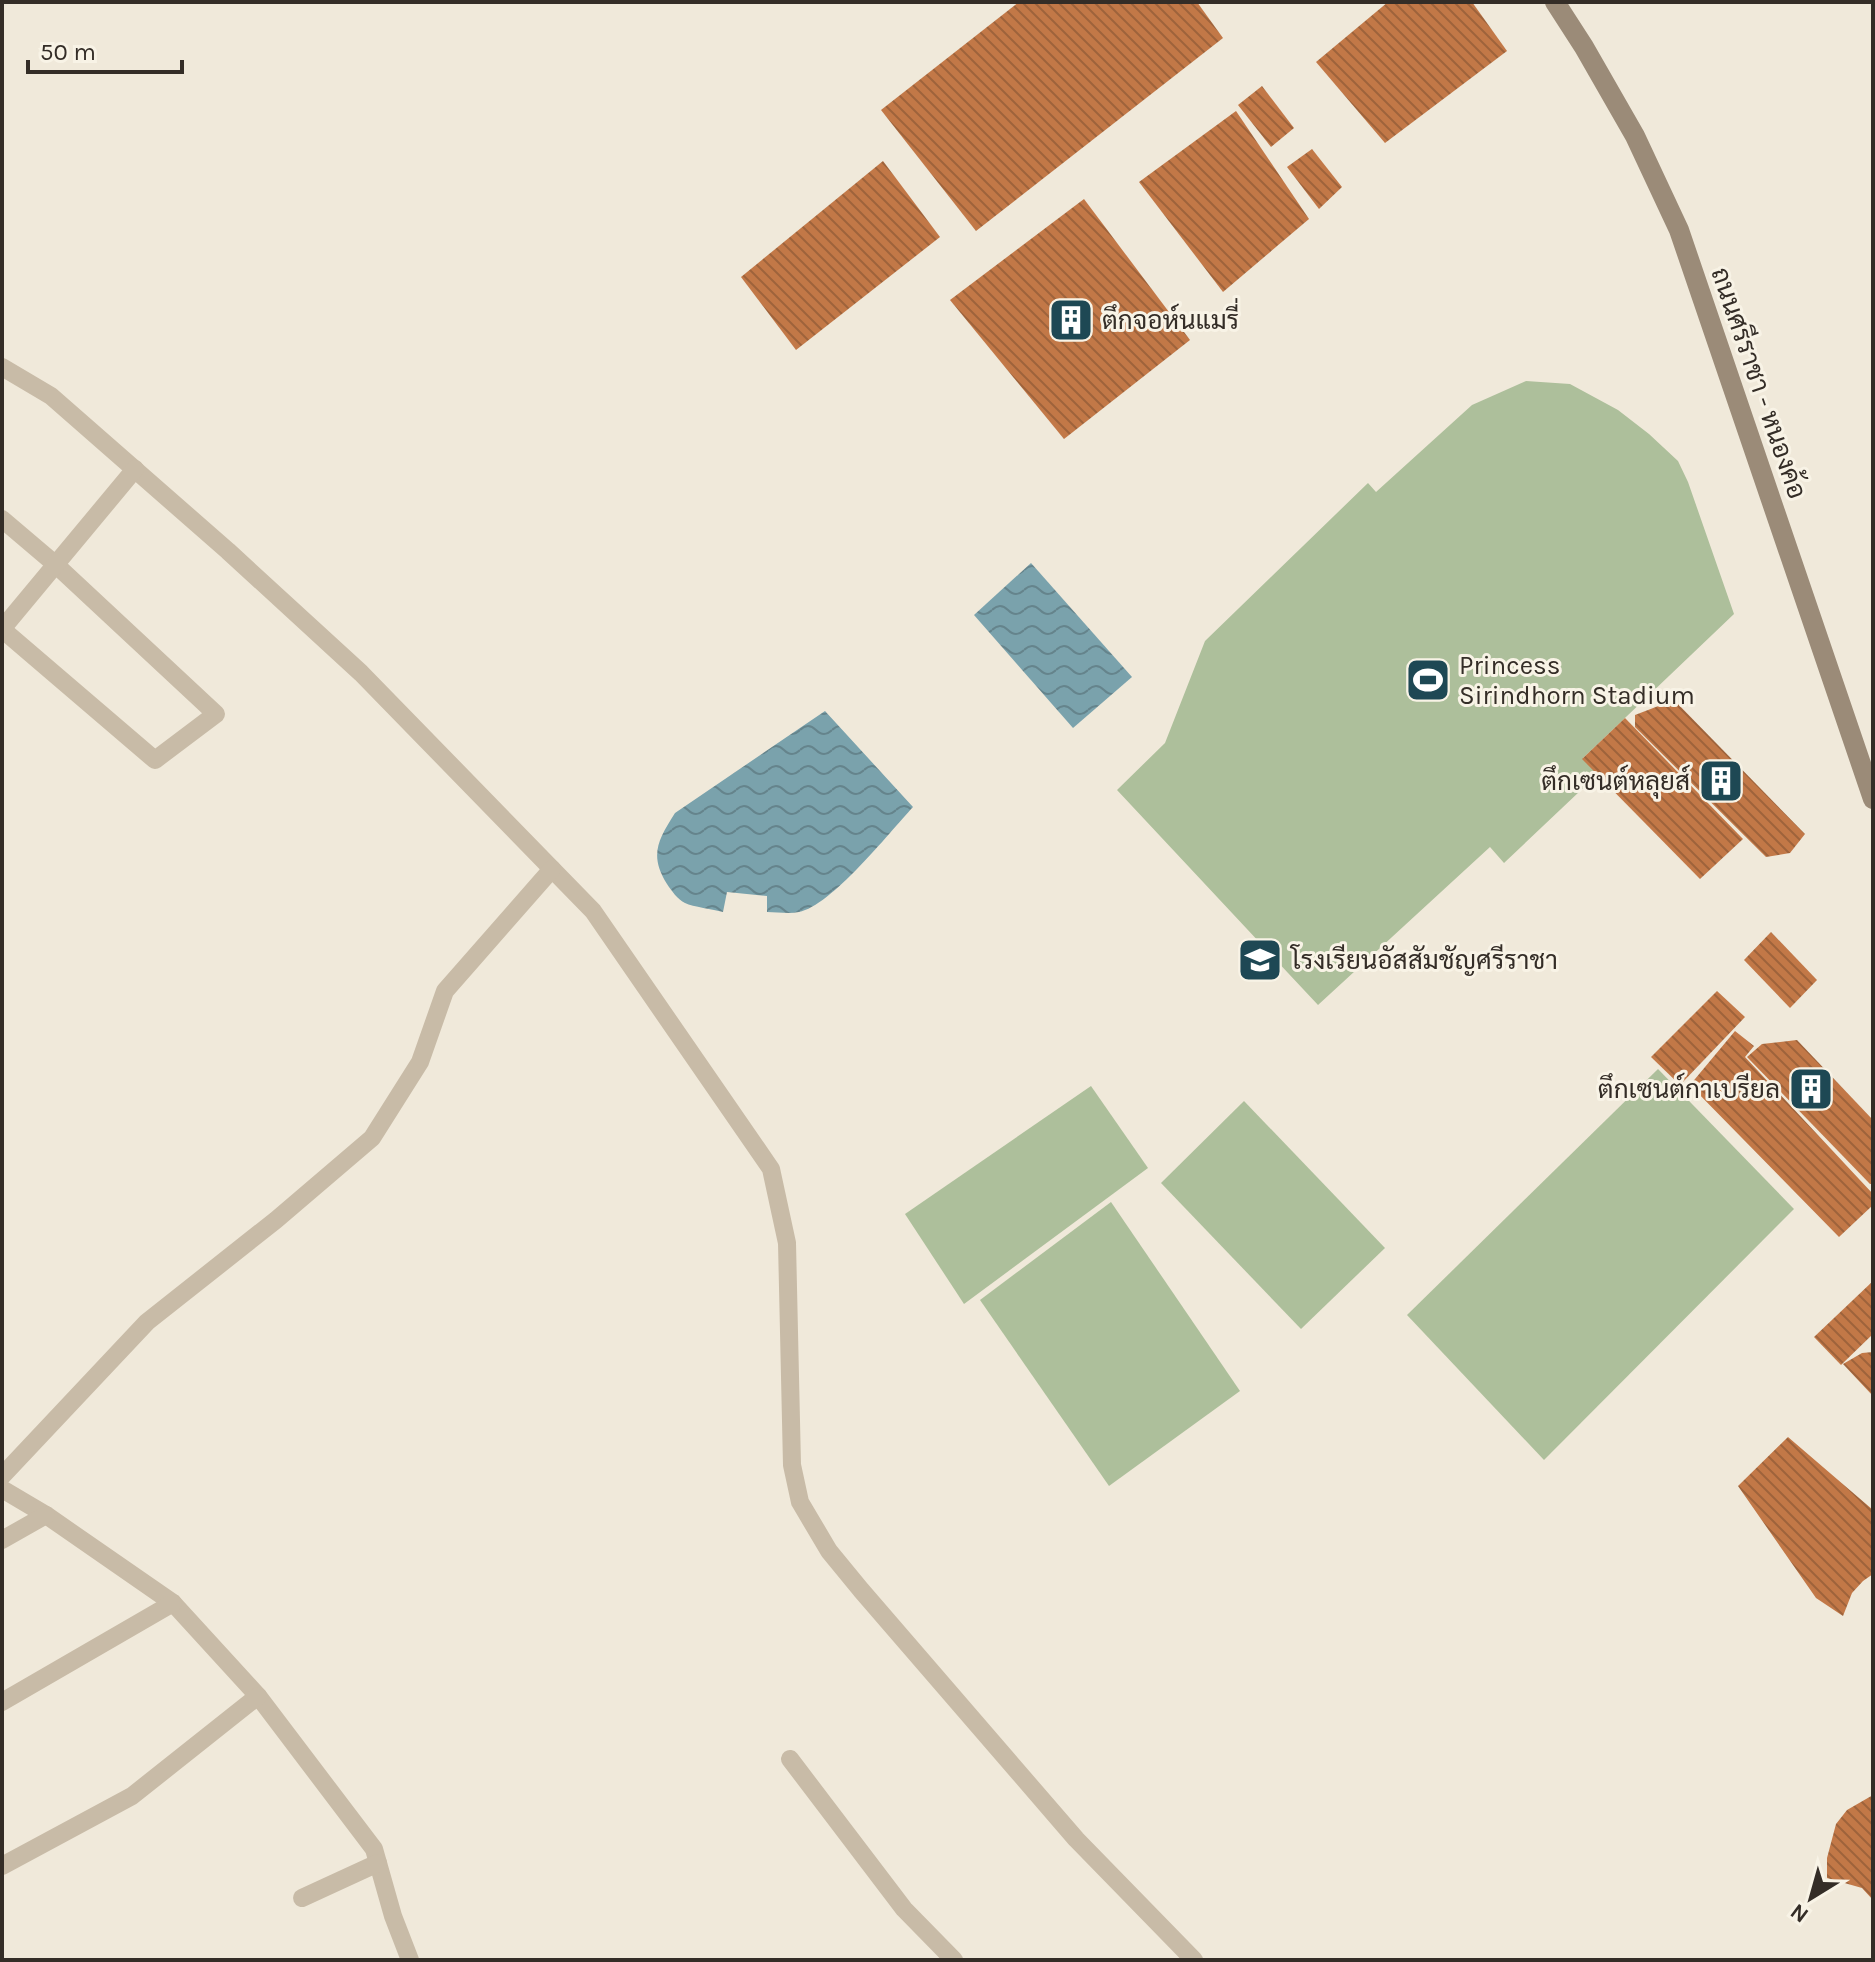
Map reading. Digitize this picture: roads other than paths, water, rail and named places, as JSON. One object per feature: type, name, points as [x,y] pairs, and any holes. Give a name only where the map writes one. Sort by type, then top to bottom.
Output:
[{"type":"main road","name":"ถนนศรีราชา - หนองค้อ","points":[[1555,2],[1635,136],[1679,230],[1873,799]]},
{"type":"street","points":[[2,367],[51,396],[361,673],[593,911],[771,1169],[787,1243],[792,1465],[800,1502],[829,1551],[861,1590],[1076,1839],[1194,1960]]},
{"type":"street","points":[[2,519],[55,564],[216,714],[155,760],[2,629],[55,564],[135,469]]},
{"type":"street","points":[[2,1476],[147,1322],[276,1220],[372,1138],[420,1062],[445,991],[552,869]]},
{"type":"street","points":[[2,1489],[46,1515],[173,1603],[258,1696],[374,1849],[393,1916],[410,1960]]},
{"type":"street","points":[[2,1540],[46,1515]]},
{"type":"street","points":[[2,1702],[173,1603]]},
{"type":"street","points":[[2,1866],[132,1796],[258,1696]]},
{"type":"street","points":[[790,1759],[904,1909],[954,1960]]},
{"type":"street","points":[[302,1898],[378,1863]]},
{"type":"water","points":[[1031,563],[1132,677],[1073,728],[974,615]]},
{"type":"water","points":[[825,711],[913,807],[843,883],[812,907],[795,913],[767,912],[767,896],[727,892],[723,912],[680,900],[661,874],[657,856],[660,840],[675,813]]},
{"type":"place","name":"ตึกจอห์นแมรี่","points":[[1071,320]]},
{"type":"place","name":"Princess Sirindhorn Stadium","points":[[1428,680]]},
{"type":"place","name":"ตึกเซนต์หลุยส์","points":[[1721,781]]},
{"type":"place","name":"โรงเรียนอัสสัมชัญศรีราชา","points":[[1260,960]]},
{"type":"place","name":"ตึกเซนต์กาเบรียล","points":[[1811,1089]]}]
